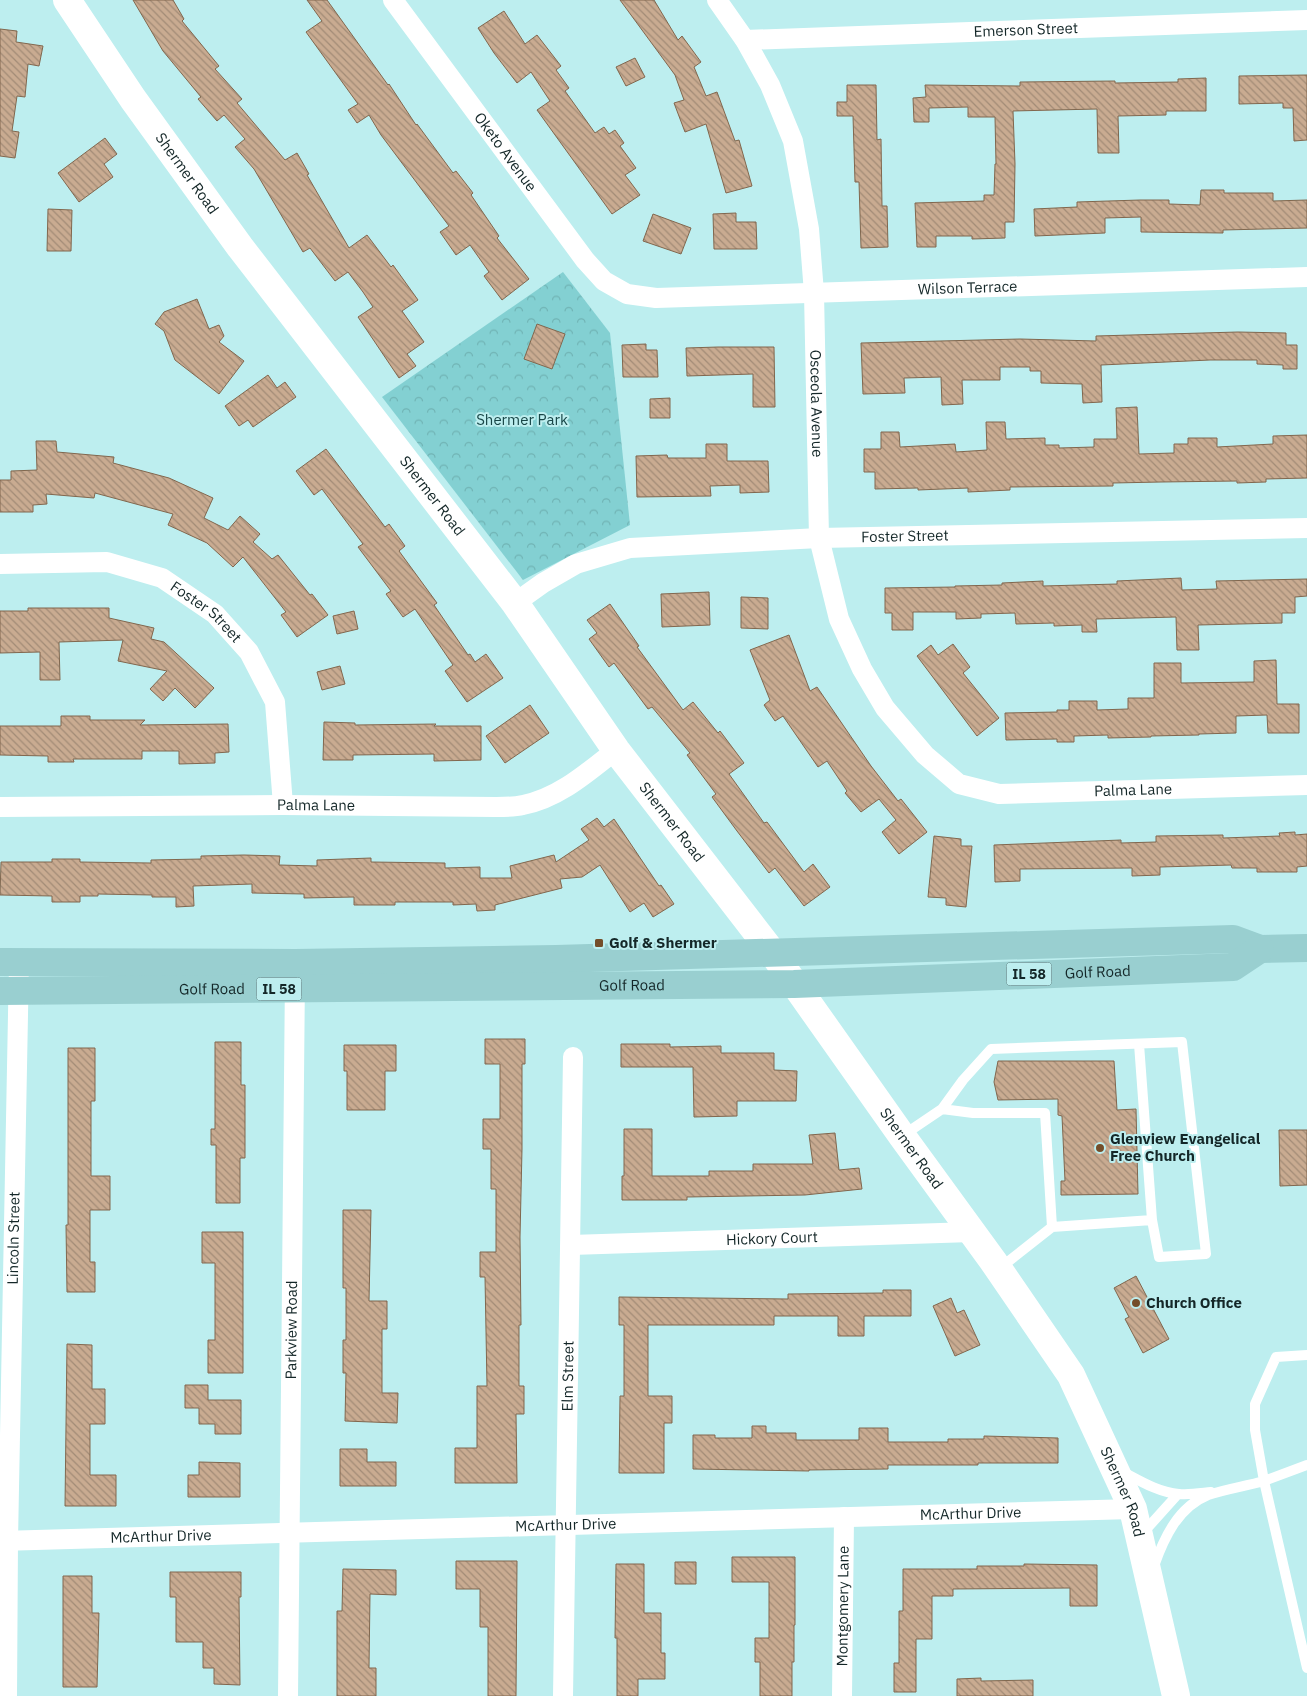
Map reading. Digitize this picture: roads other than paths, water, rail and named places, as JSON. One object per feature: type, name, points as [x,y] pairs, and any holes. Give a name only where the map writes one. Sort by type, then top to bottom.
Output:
[{"type":"main road","name":"Shermer Road","points":[[67,0],[132,99],[240,247],[515,603],[616,750],[772,952],[999,1269],[1071,1375],[1133,1509],[1176,1696]]},
{"type":"main road","name":"Golf Road","points":[[9,991],[556,960],[772,952],[1233,939],[1260,949],[1307,948]]},
{"type":"main road","name":"Golf Road","points":[[10,962],[295,976],[794,984],[1233,967],[1260,949]]},
{"type":"street","name":"Oketo Avenue","points":[[393,0],[584,260],[604,281],[627,294]]},
{"type":"street","name":"Osceola Avenue","points":[[716,0],[745,40],[770,85],[793,141],[809,229],[814,293],[819,538],[839,620],[862,669],[885,708],[925,754],[959,784]]},
{"type":"street","name":"Emerson Street","points":[[745,40],[1307,20]]},
{"type":"street","name":"Wilson Terrace","points":[[627,294],[656,298],[1307,277]]},
{"type":"street","name":"Foster Street","points":[[515,603],[576,564],[630,548],[819,538],[1307,528]]},
{"type":"street","name":"Foster Street","points":[[0,564],[107,562],[162,578],[216,614],[249,652],[275,702],[283,806]]},
{"type":"street","name":"Palma Lane","points":[[0,807],[496,807],[523,805],[549,797],[581,778],[616,750]]},
{"type":"street","name":"Palma Lane","points":[[959,784],[999,794],[1307,785]]},
{"type":"street","name":"Lincoln Street","points":[[8,1696],[4,1541],[10,962]]},
{"type":"street","name":"Parkview Road","points":[[288,1696],[295,976]]},
{"type":"street","name":"Elm Street","points":[[563,1696],[573,1057]]},
{"type":"street","name":"Hickory Court","points":[[571,1244],[972,1232]]},
{"type":"street","name":"McArthur Drive","points":[[4,1541],[1133,1509]]},
{"type":"street","name":"Montgomery Lane","points":[[842,1696],[844,1517]]},
{"type":"lane","points":[[902,1136],[942,1110],[963,1080],[991,1049],[1182,1042],[1206,1254],[1159,1257],[1152,1220],[1138,1044]]},
{"type":"lane","points":[[942,1110],[1045,1112],[1052,1227]]},
{"type":"lane","points":[[999,1269],[1052,1227],[1152,1220]]},
{"type":"lane","points":[[1307,1355],[1276,1357],[1255,1404],[1255,1430],[1264,1481],[1307,1668]]},
{"type":"lane","points":[[1113,1465],[1137,1480],[1178,1494],[1225,1491]]},
{"type":"lane","points":[[1149,1579],[1162,1543],[1183,1511],[1207,1496],[1264,1481],[1307,1465]]},
{"type":"lane","points":[[1139,1537],[1178,1494]]},
{"type":"place","name":"Golf & Shermer","points":[[599,943]]},
{"type":"place","name":"Glenview Evangelical Free Church","points":[[1100,1148]]},
{"type":"place","name":"Church Office","points":[[1136,1303]]},
{"type":"park label","name":"Shermer Park","points":[[522,420]]}]
